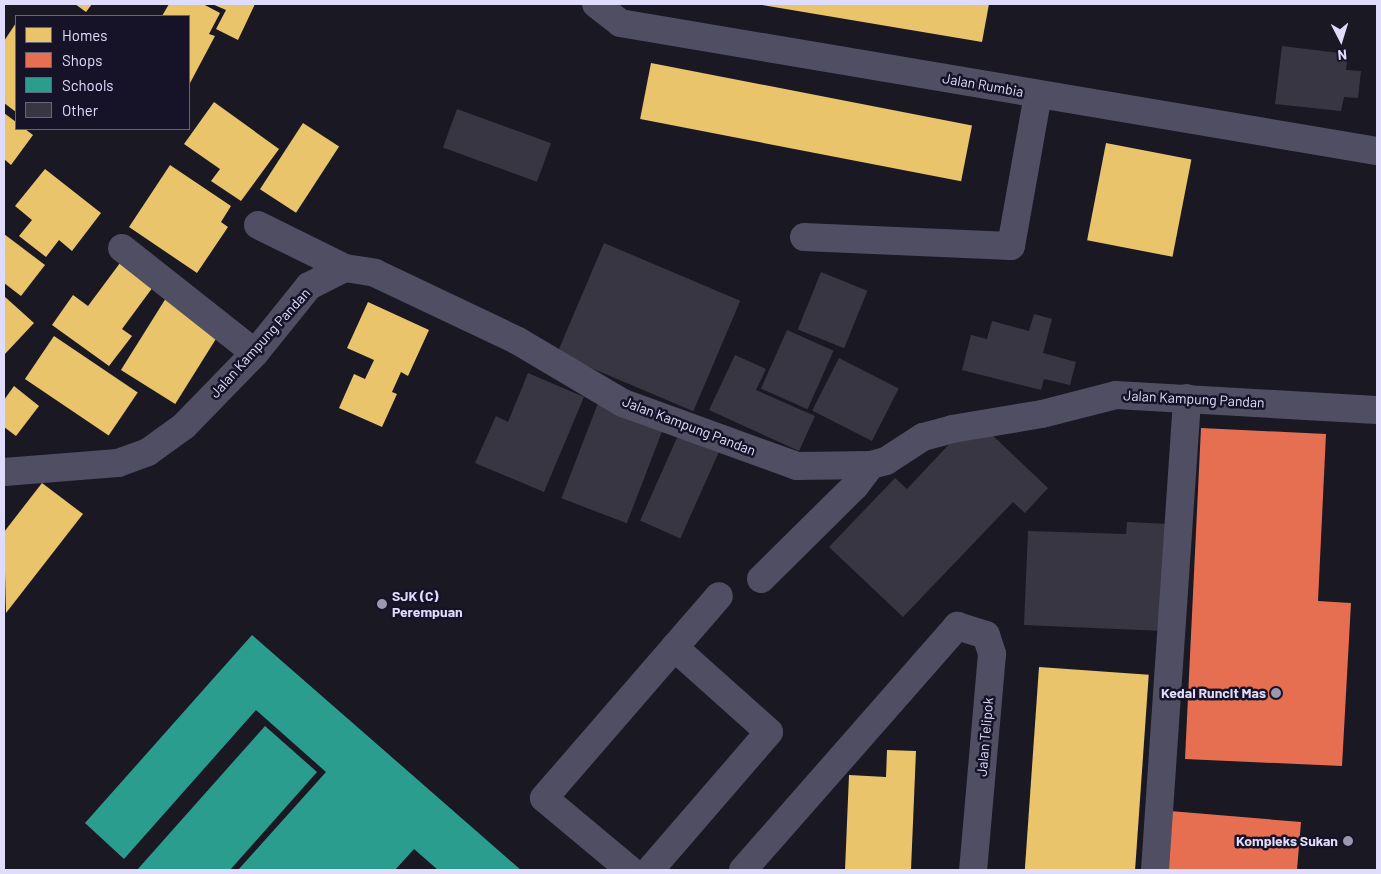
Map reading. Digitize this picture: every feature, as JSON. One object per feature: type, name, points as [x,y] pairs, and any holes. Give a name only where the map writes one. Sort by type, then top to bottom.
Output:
[{"type":"street","name":"Jalan Rumbia","points":[[596,4],[620,23],[1377,151]]},
{"type":"street","points":[[804,237],[1011,246],[1038,95]]},
{"type":"street","points":[[258,225],[345,268]]},
{"type":"street","points":[[122,248],[254,353]]},
{"type":"street","name":"Jalan Kampung Pandan","points":[[4,472],[118,463],[148,452],[184,426],[254,353],[309,286],[345,268],[375,273],[518,341],[623,403],[797,466],[871,465],[886,461],[922,437],[952,428],[1042,414],[1109,396],[1187,398],[1377,410]]},
{"type":"street","points":[[1154,870],[1187,398]]},
{"type":"street","points":[[761,579],[855,486],[871,465]]},
{"type":"street","points":[[630,870],[544,798],[719,596]]},
{"type":"street","name":"Jalan Telipok","points":[[743,870],[957,626],[986,635],[992,654],[973,870]]},
{"type":"street","points":[[650,870],[769,732],[674,647]]},
{"type":"building: Homes","points":[[75,4],[92,4],[86,12]]},
{"type":"building: Homes","points":[[169,4],[203,4],[220,13],[209,34],[215,36],[190,83],[190,15],[163,15]]},
{"type":"building: Homes","points":[[212,4],[255,4],[238,40],[216,29],[226,10]]},
{"type":"building: Homes","points":[[756,4],[989,4],[982,42]]},
{"type":"building: Homes","points":[[15,24],[15,111],[4,103],[4,41]]},
{"type":"building: Homes","points":[[651,63],[972,125],[961,181],[640,119]]},
{"type":"building: Homes","points":[[214,102],[279,149],[241,201],[211,181],[220,169],[184,144]]},
{"type":"building: Homes","points":[[4,113],[15,121],[15,130],[26,130],[33,135],[11,165],[4,159]]},
{"type":"building: Homes","points":[[303,123],[339,146],[296,213],[260,189]]},
{"type":"building: Homes","points":[[1106,143],[1191,160],[1173,257],[1087,240]]},
{"type":"building: Homes","points":[[170,165],[231,206],[221,222],[228,227],[197,273],[129,227]]},
{"type":"building: Homes","points":[[45,169],[101,213],[72,251],[59,240],[46,257],[19,236],[32,220],[15,206]]},
{"type":"building: Homes","points":[[4,234],[45,265],[21,296],[4,283]]},
{"type":"building: Homes","points":[[120,263],[153,287],[122,329],[132,336],[109,366],[52,325],[73,295],[88,306]]},
{"type":"building: Homes","points":[[4,296],[34,323],[4,355]]},
{"type":"building: Homes","points":[[166,298],[220,332],[175,404],[121,370]]},
{"type":"building: Homes","points":[[368,302],[429,330],[408,376],[401,372],[392,392],[397,394],[382,427],[339,408],[354,374],[365,379],[374,360],[347,348]]},
{"type":"building: Homes","points":[[54,336],[138,392],[109,436],[25,379]]},
{"type":"building: Homes","points":[[14,386],[39,406],[16,436],[4,427],[4,400]]},
{"type":"building: Homes","points":[[42,483],[83,514],[6,613],[4,532]]},
{"type":"building: Homes","points":[[1039,667],[1149,675],[1135,870],[1025,870]]},
{"type":"building: Homes","points":[[887,750],[916,751],[911,870],[845,870],[849,775],[886,777]]},
{"type":"building: Shops","points":[[1201,428],[1326,434],[1318,601],[1351,603],[1342,766],[1185,759]]},
{"type":"building: Shops","points":[[1170,811],[1301,822],[1297,870],[1165,870]]},
{"type":"building: Schools","points":[[252,635],[521,870],[438,870],[414,849],[395,870],[238,870],[326,772],[256,710],[124,859],[85,823]]},
{"type":"building: Schools","points":[[265,726],[317,772],[230,870],[137,870]]},
{"type":"building: Other","points":[[1282,46],[1348,54],[1346,70],[1361,71],[1358,98],[1344,97],[1341,111],[1275,104]]},
{"type":"building: Other","points":[[457,109],[551,143],[537,182],[443,148]]},
{"type":"building: Other","points":[[604,243],[740,301],[693,411],[557,353]]},
{"type":"building: Other","points":[[821,272],[867,291],[844,348],[798,329]]},
{"type":"building: Other","points":[[1034,314],[1052,319],[1043,353],[1076,362],[1070,385],[1044,379],[1041,390],[962,370],[971,335],[987,339],[992,321],[1029,331]]},
{"type":"building: Other","points":[[787,330],[834,351],[808,409],[761,388]]},
{"type":"building: Other","points":[[735,355],[766,369],[756,390],[815,416],[799,451],[709,410]]},
{"type":"building: Other","points":[[839,358],[899,388],[872,441],[812,411]]},
{"type":"building: Other","points":[[528,373],[584,397],[544,492],[475,463],[496,416],[508,422]]},
{"type":"building: Other","points":[[598,403],[663,428],[627,523],[561,498]]},
{"type":"building: Other","points":[[680,431],[720,449],[680,538],[640,521]]},
{"type":"building: Other","points":[[989,432],[1048,488],[1025,513],[1013,502],[903,617],[829,547],[895,478],[907,489],[954,439]]},
{"type":"building: Other","points":[[1127,522],[1169,524],[1164,631],[1024,625],[1028,531],[1126,534]]},
{"type":"place","name":"SJK (C) Perempuan","points":[[382,604]]},
{"type":"place","name":"Kedai Runcit Mas","points":[[1276,693]]},
{"type":"place","name":"Kompleks Sukan","points":[[1348,841]]}]
